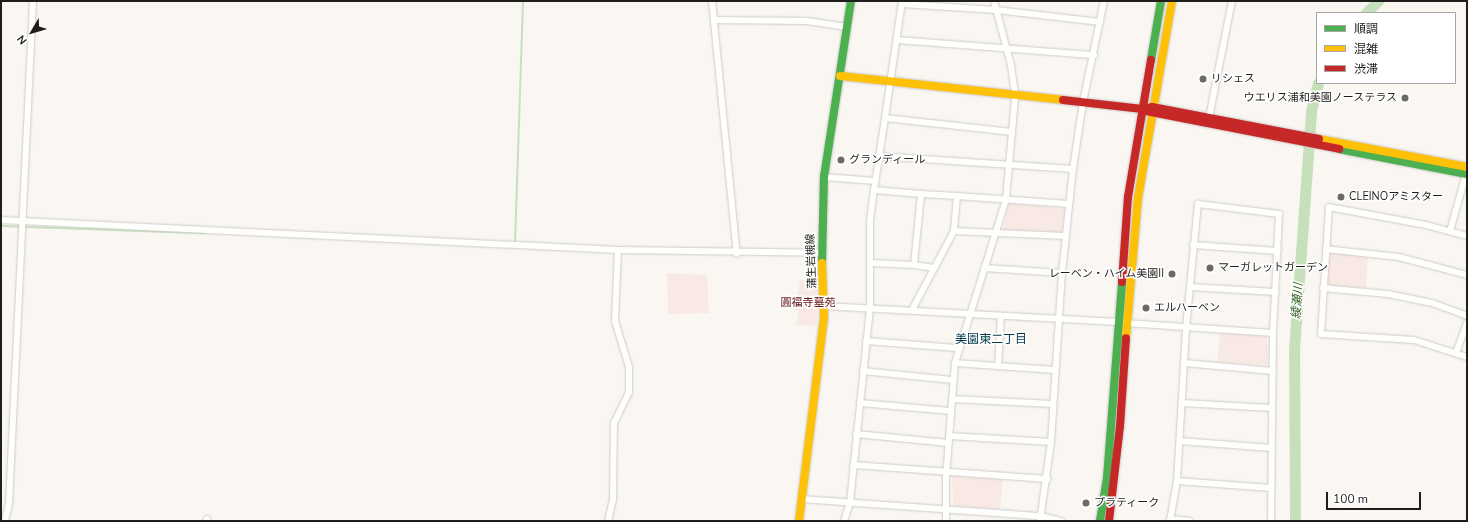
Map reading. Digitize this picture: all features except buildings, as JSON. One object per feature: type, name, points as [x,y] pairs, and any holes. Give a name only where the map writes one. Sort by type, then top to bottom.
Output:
[{"type":"street","points":[[5,521],[9,503],[33,1]]},
{"type":"street","points":[[712,1],[737,254]]},
{"type":"street","name":"蒲生岩槻線","points":[[799,521],[824,306],[822,253],[824,177],[851,1]]},
{"type":"street","points":[[946,521],[946,471],[954,363],[957,348],[996,234],[1006,199],[1015,94],[1006,46],[994,1]]},
{"type":"street","points":[[1040,518],[1047,479],[1051,442],[1064,236],[1083,102],[1094,55],[1104,1]]},
{"type":"street","points":[[1109,521],[1120,426],[1122,323],[1128,197],[1161,1]]},
{"type":"street","points":[[1100,521],[1107,478],[1122,323],[1151,110],[1172,1]]},
{"type":"street","points":[[1209,118],[1232,1]]},
{"type":"street","points":[[844,521],[850,502],[870,308],[870,221],[878,156],[891,81],[902,2],[996,10],[1100,22]]},
{"type":"street","points":[[714,20],[807,21],[847,27]]},
{"type":"street","points":[[896,40],[1006,46],[1094,55]]},
{"type":"street","points":[[840,76],[1015,94],[1209,118],[1292,136],[1327,148],[1467,172]]},
{"type":"street","points":[[1151,110],[1292,136],[1329,139],[1467,172]]},
{"type":"street","points":[[885,118],[1012,132]]},
{"type":"street","points":[[878,156],[1073,169]]},
{"type":"street","points":[[1450,231],[1467,172]]},
{"type":"street","points":[[824,177],[875,181]]},
{"type":"street","points":[[874,190],[1069,204]]},
{"type":"street","points":[[914,265],[921,194]]},
{"type":"street","points":[[912,310],[954,231],[957,196]]},
{"type":"street","points":[[1190,521],[1170,520],[1177,481],[1186,328],[1198,204],[1279,214],[1273,333],[1271,521]]},
{"type":"street","points":[[1467,236],[1450,231],[1329,207],[1321,334],[1414,340],[1467,357]]},
{"type":"street","points":[[1,220],[618,250],[737,254],[822,253]]},
{"type":"street","points":[[954,231],[1064,236]]},
{"type":"street","points":[[1193,245],[1278,251]]},
{"type":"street","points":[[1326,249],[1399,257],[1467,275]]},
{"type":"street","points":[[608,521],[613,500],[614,423],[629,392],[629,367],[615,320],[618,250]]},
{"type":"street","points":[[871,263],[914,265],[934,268]]},
{"type":"street","points":[[984,268],[1062,272]]},
{"type":"street","points":[[1190,287],[1276,292]]},
{"type":"street","points":[[1323,288],[1388,294],[1432,303],[1467,316]]},
{"type":"street","points":[[824,306],[969,313],[1273,333]]},
{"type":"street","points":[[998,366],[1001,316]]},
{"type":"street","points":[[1456,353],[1467,323]]},
{"type":"street","points":[[866,341],[957,348]]},
{"type":"street","points":[[954,363],[1055,370]]},
{"type":"street","points":[[1184,363],[1273,371]]},
{"type":"street","points":[[863,371],[953,380]]},
{"type":"street","points":[[952,399],[1053,404]]},
{"type":"street","points":[[860,403],[951,411]]},
{"type":"street","points":[[1182,403],[1272,408]]},
{"type":"street","points":[[856,434],[949,443]]},
{"type":"street","points":[[949,436],[1051,442]]},
{"type":"street","points":[[1180,441],[1272,448]]},
{"type":"street","points":[[853,465],[1047,479]]},
{"type":"street","points":[[1177,481],[1271,488]]},
{"type":"street","points":[[802,499],[947,510],[1061,521]]},
{"type":"green space","points":[[1009,203],[1065,209],[1062,232],[1002,231]]},
{"type":"green space","points":[[1330,253],[1368,255],[1366,288],[1328,285],[1326,283]]},
{"type":"green space","points":[[667,273],[707,275],[709,313],[668,314]]},
{"type":"green space","name":"圓福寺墓苑","points":[[800,280],[818,280],[817,326],[796,325],[799,311],[795,310]]},
{"type":"green space","points":[[1220,332],[1267,335],[1268,363],[1266,365],[1217,362]]},
{"type":"green space","points":[[955,475],[1003,479],[1000,509],[953,506],[952,477]]},
{"type":"waterway","points":[[515,243],[523,1]]},
{"type":"waterway","name":"綾瀬川","points":[[1367,12],[1378,1]]},
{"type":"waterway","name":"綾瀬川","points":[[1295,521],[1294,350],[1311,111],[1318,84]]},
{"type":"waterway","points":[[1,226],[206,233]]},
{"type":"traffic: fast","points":[[822,263],[824,177],[851,1]]},
{"type":"traffic: fast","points":[[1151,60],[1161,1]]},
{"type":"traffic: fast","points":[[1339,149],[1467,174]]},
{"type":"traffic: fast","points":[[1100,521],[1107,478],[1122,282]]},
{"type":"traffic: slow","points":[[1126,338],[1138,198],[1172,1]]},
{"type":"traffic: slow","points":[[840,76],[1063,100]]},
{"type":"traffic: slow","points":[[1319,139],[1467,167]]},
{"type":"traffic: slow","points":[[799,521],[824,318],[822,263]]},
{"type":"traffic: jam","points":[[1122,282],[1128,197],[1151,60]]},
{"type":"traffic: jam","points":[[1063,100],[1142,109],[1152,107],[1319,139]]},
{"type":"traffic: jam","points":[[1146,111],[1339,149]]},
{"type":"traffic: jam","points":[[1109,521],[1120,426],[1126,338]]},
{"type":"place","name":"リシェス","points":[[1203,79]]},
{"type":"place","name":"ウエリス浦和美園ノーステラス","points":[[1405,98]]},
{"type":"place","name":"グランディール","points":[[841,160]]},
{"type":"place","name":"CLEINOアミスター","points":[[1341,197]]},
{"type":"place","name":"マーガレットガーデン","points":[[1210,268]]},
{"type":"place","name":"レーベン・ハイム美園II","points":[[1172,274]]},
{"type":"place","name":"エルハーベン","points":[[1146,308]]},
{"type":"place","name":"プラティーク","points":[[1086,503]]},
{"type":"district","name":"美園東二丁目","points":[[991,340]]}]
